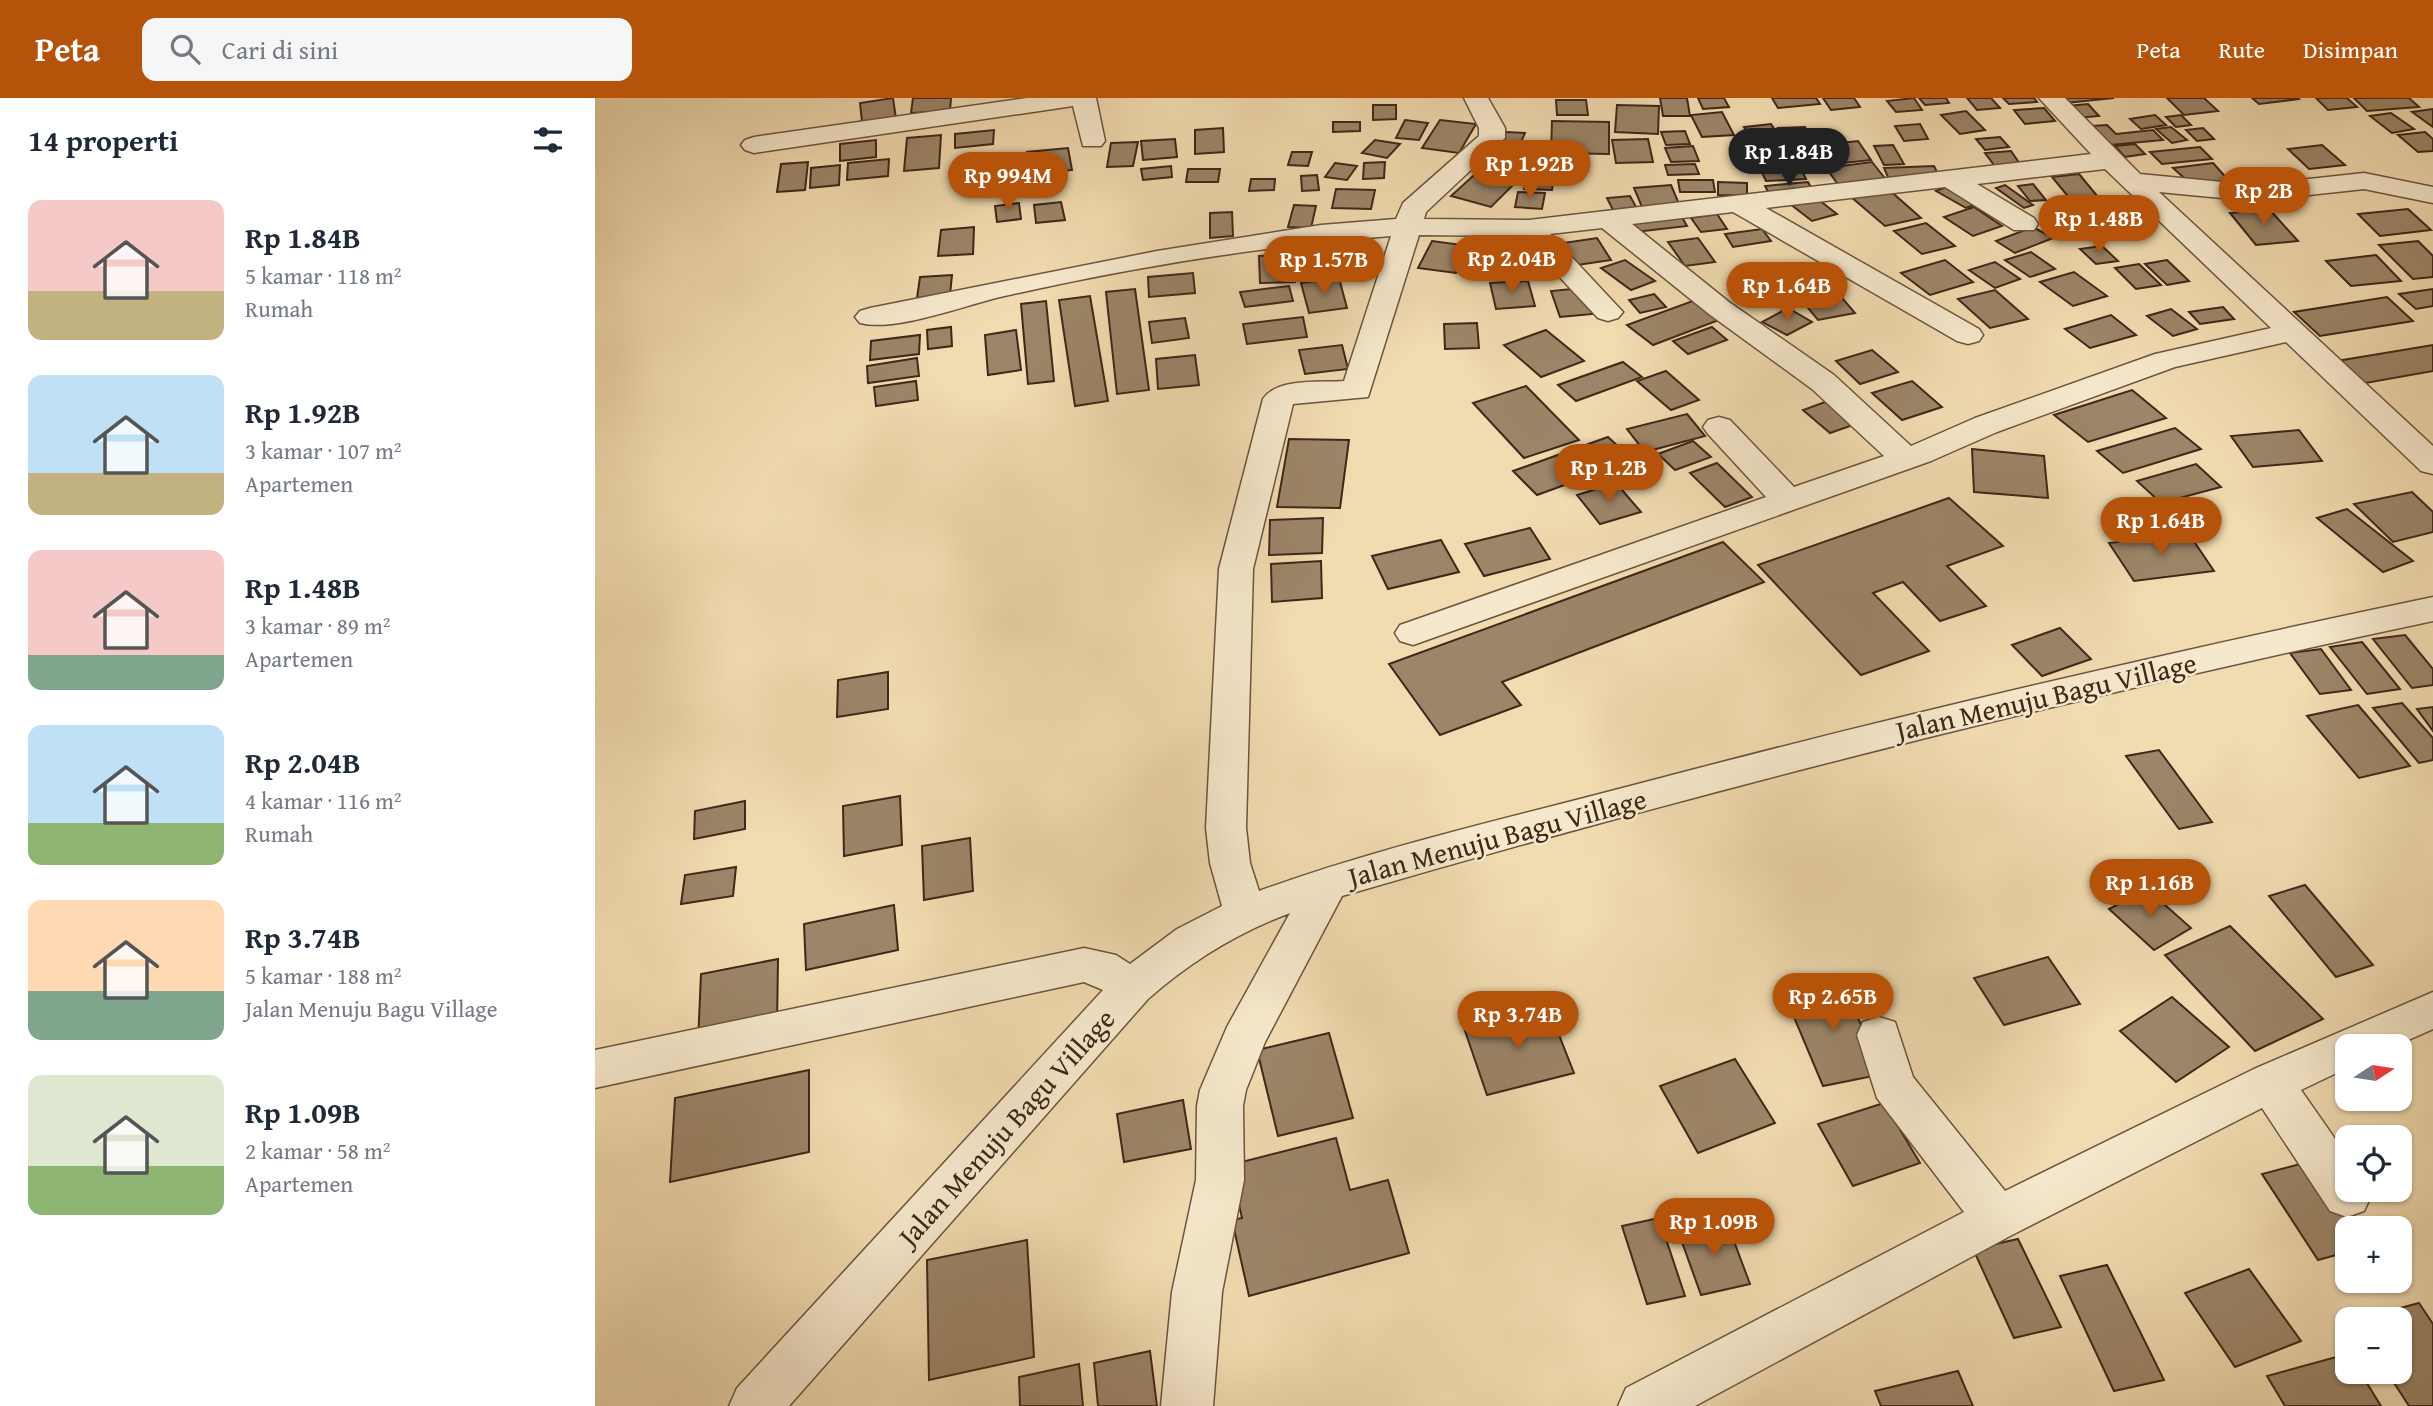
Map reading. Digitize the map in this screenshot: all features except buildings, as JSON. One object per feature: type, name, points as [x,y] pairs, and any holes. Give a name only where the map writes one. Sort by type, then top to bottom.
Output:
[{"type":"street","points":[[754,145],[1082,98],[1092,141]]},
{"type":"street","points":[[1187,1406],[1197,1292],[1220,1180],[1220,1106],[1223,1090],[1243,1040],[1282,899],[1230,863],[1226,828],[1236,569],[1279,399],[1290,394],[1357,390],[1406,227],[1420,201],[1492,138],[1492,128],[1476,98]]},
{"type":"street","points":[[2052,98],[2132,181],[2433,464]]},
{"type":"street","points":[[870,317],[922,309],[998,289],[1157,259],[1215,252],[1247,244],[1321,233],[1406,227],[1529,229],[2111,160]]},
{"type":"street","points":[[1952,180],[2024,224]]},
{"type":"street","points":[[2132,181],[2253,193],[2357,181],[2433,195]]},
{"type":"street","points":[[1738,204],[1968,335]]},
{"type":"street","points":[[1608,219],[1719,308],[1823,382],[1906,459]]},
{"type":"street","points":[[1529,229],[1608,312]]},
{"type":"street","points":[[1413,633],[1906,459],[2010,415],[2165,360],[2291,332]]},
{"type":"street","points":[[1719,427],[1788,501]]},
{"type":"street","name":"Jalan Menuju Bagu Village","points":[[755,1406],[1133,987],[1180,946],[1282,899],[1847,742],[2290,639],[2433,609]]},
{"type":"street","points":[[595,1069],[1084,965],[1101,967],[1133,987]]},
{"type":"street","points":[[2379,1034],[2433,1010]]},
{"type":"street","points":[[1879,1035],[1893,1085],[1997,1217]]},
{"type":"street","points":[[1644,1406],[1997,1217],[2270,1082],[2335,1053]]},
{"type":"street","points":[[2270,1082],[2335,1178]]}]
